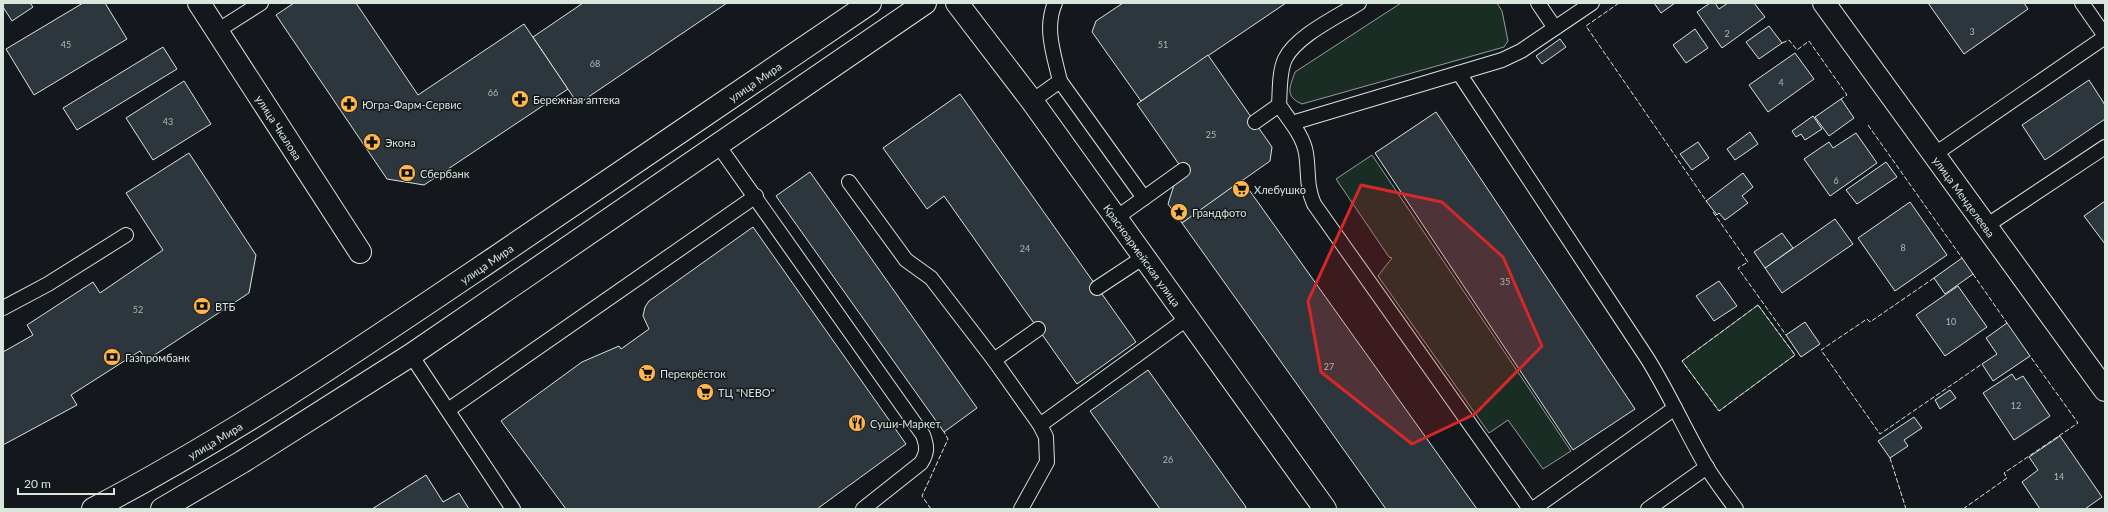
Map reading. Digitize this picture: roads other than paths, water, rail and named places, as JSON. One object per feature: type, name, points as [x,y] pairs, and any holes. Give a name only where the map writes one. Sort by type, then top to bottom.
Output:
[{"type":"main road","name":"улица Чкалова","points":[[199,3],[360,252]]},
{"type":"main road","name":"улица Мира","points":[[93,509],[156,476],[226,435],[392,327],[870,3]]},
{"type":"main road","points":[[162,509],[242,462],[411,355],[925,3]]},
{"type":"main road","name":"Красноармейская улица","points":[[958,3],[1032,101],[1325,509]]},
{"type":"main road","name":"улица Менделеева","points":[[1824,3],[2105,390]]},
{"type":"main road","points":[[392,327],[411,355]]},
{"type":"lane","points":[[217,31],[261,3]]},
{"type":"lane","points":[[1055,3],[1050,18],[1050,28],[1060,81],[1144,198]]},
{"type":"lane","points":[[1358,3],[1293,47],[1285,59],[1279,105],[1302,139],[1306,153],[1308,191],[1314,204],[1530,509]]},
{"type":"lane","points":[[1538,3],[1555,28]]},
{"type":"lane","points":[[1292,123],[1502,60],[1515,54],[1592,3]]},
{"type":"lane","points":[[1934,154],[2105,37],[2082,3]]},
{"type":"lane","points":[[1459,73],[1648,358],[1667,389],[1675,408],[1707,467],[1736,509]]},
{"type":"lane","points":[[1032,101],[1060,81]]},
{"type":"lane","points":[[1255,122],[1279,105]]},
{"type":"lane","points":[[718,145],[756,196],[923,435],[927,446],[926,455],[921,463],[863,509]]},
{"type":"lane","points":[[1986,226],[2105,147]]},
{"type":"lane","points":[[1116,218],[1183,170]]},
{"type":"lane","points":[[849,182],[906,260],[931,278],[994,360],[1040,425],[1046,437],[1047,462],[1021,509]]},
{"type":"lane","points":[[448,410],[756,196]]},
{"type":"lane","points":[[3,308],[48,284],[126,235]]},
{"type":"lane","points":[[1097,288],[1144,257]]},
{"type":"lane","points":[[1040,425],[1188,318]]},
{"type":"lane","points":[[994,360],[1038,329]]},
{"type":"lane","points":[[411,355],[513,509]]},
{"type":"lane","points":[[1533,509],[1675,408]]},
{"type":"lane","points":[[1648,509],[1707,467]]},
{"type":"place","name":"Бережная аптека","points":[[520,99]]},
{"type":"place","name":"Югра-Фарм-Сервис","points":[[349,104]]},
{"type":"place","name":"Экона","points":[[372,142]]},
{"type":"place","name":"Сбербанк","points":[[407,173]]},
{"type":"place","name":"Хлебушко","points":[[1241,189]]},
{"type":"place","name":"Грандфото","points":[[1179,212]]},
{"type":"place","name":"ВТБ","points":[[202,306]]},
{"type":"place","name":"Газпромбанк","points":[[112,357]]},
{"type":"place","name":"Перекрёсток","points":[[647,373]]},
{"type":"place","name":"ТЦ \"NEBO\"","points":[[705,392]]},
{"type":"place","name":"Суши-Маркет","points":[[857,423]]}]
